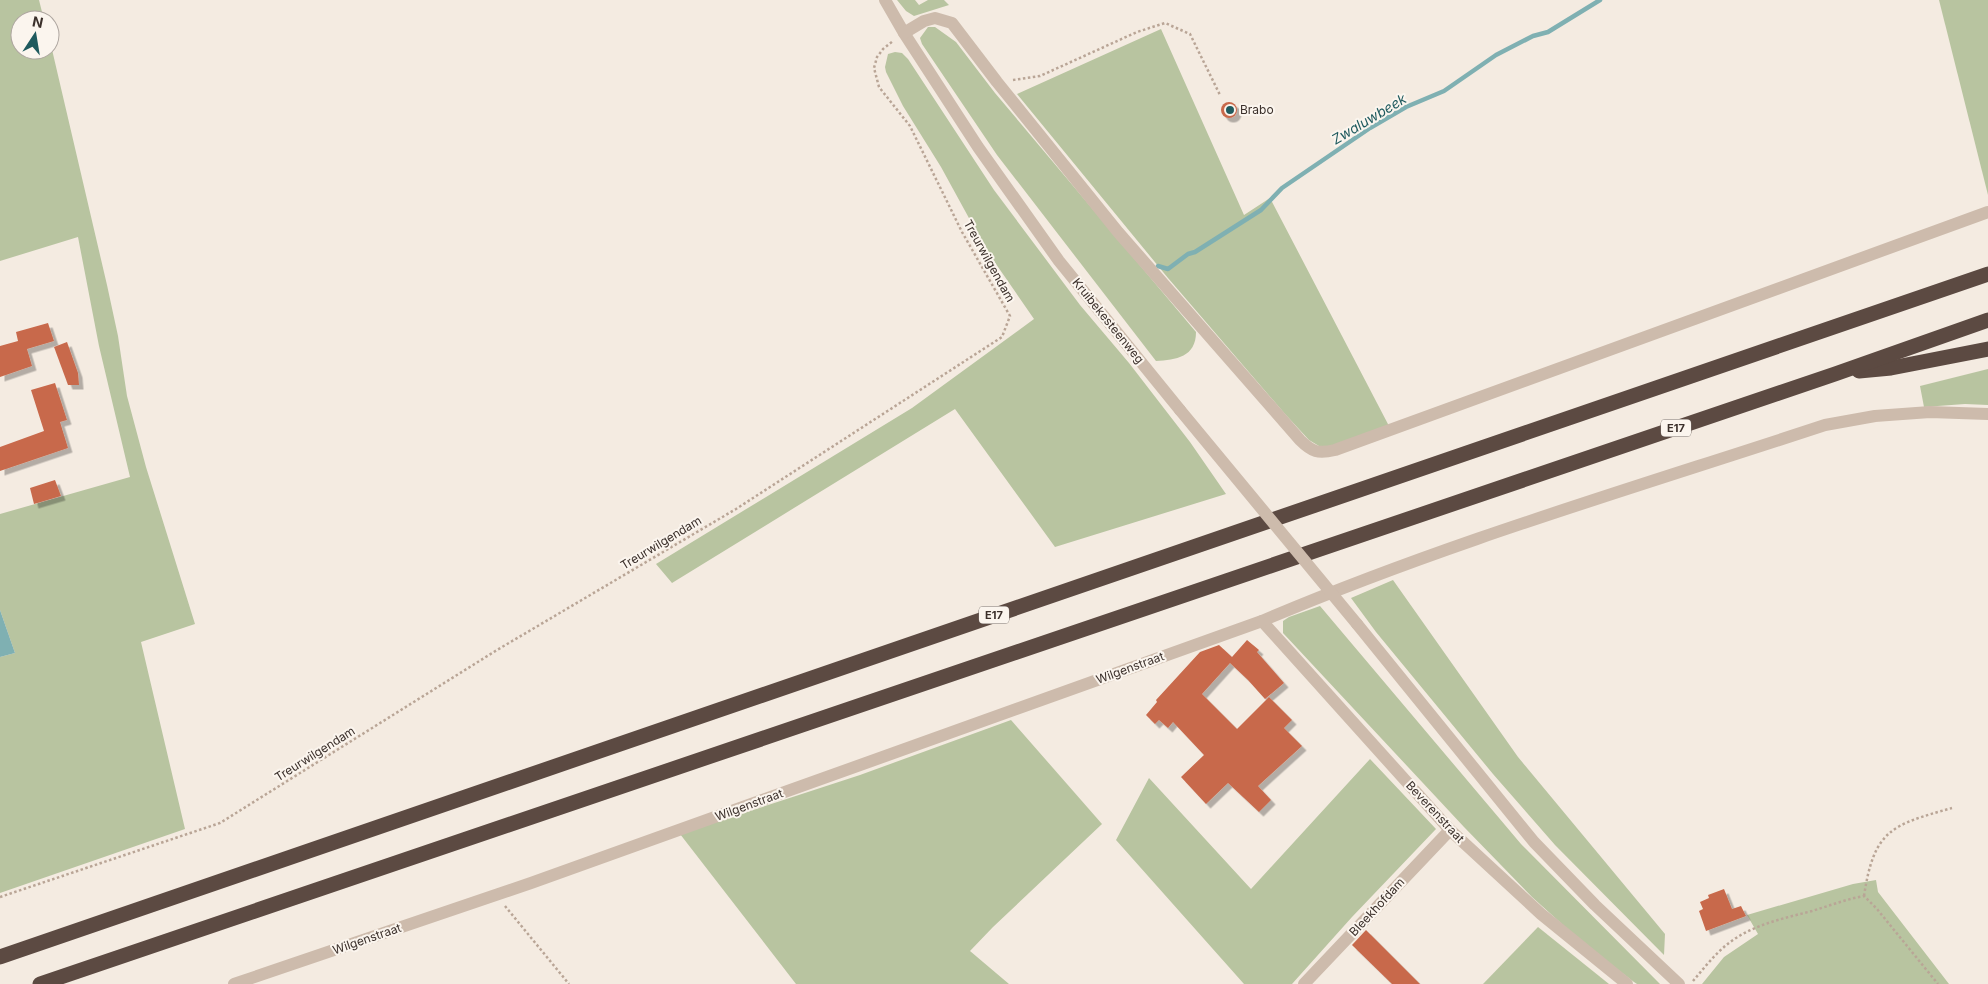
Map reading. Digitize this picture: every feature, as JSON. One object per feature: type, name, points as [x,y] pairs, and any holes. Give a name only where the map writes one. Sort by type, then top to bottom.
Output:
[{"type":"highway","name":"E17","points":[[0,957],[1988,274]]},
{"type":"highway","name":"E17","points":[[40,984],[1835,374],[1988,320]]},
{"type":"highway","points":[[1835,374],[1891,368],[1988,349]]},
{"type":"street","name":"Kruibekesteenweg","points":[[885,0],[904,33],[978,147],[1059,261],[1534,842],[1595,905],[1679,984]]},
{"type":"street","points":[[904,33],[924,21],[935,18],[952,23],[997,82],[1125,240],[1300,440],[1310,449],[1318,452],[1335,450],[1988,212]]},
{"type":"street","name":"Wilgenstraat","points":[[234,984],[496,895],[1262,621],[1417,561],[1825,426],[1875,416],[1920,413],[1988,414]]},
{"type":"street","name":"Beverenstraat","points":[[1262,621],[1450,830],[1541,914],[1626,984]]},
{"type":"street","name":"Bleekhofdam","points":[[1304,984],[1450,830]]},
{"type":"path","points":[[997,82],[1040,76],[1137,32],[1165,23],[1190,34],[1220,95]]},
{"type":"path","name":"Treurwilgendam","points":[[0,897],[220,823],[497,650],[736,509],[1002,337],[1010,316],[962,232],[910,126],[879,87],[876,78],[874,68],[877,57],[883,49],[904,33]]},
{"type":"path","points":[[1864,896],[1868,867],[1879,844],[1897,827],[1916,818],[1952,808]]},
{"type":"path","points":[[496,895],[569,984]]},
{"type":"path","points":[[1690,984],[1717,954],[1733,940],[1748,931],[1848,899],[1864,896]]},
{"type":"path","points":[[1864,896],[1877,909],[1938,984]]},
{"type":"green space","points":[[0,0],[39,0],[42,10],[10,10],[10,60],[54,60],[107,285],[118,336],[127,396],[146,467],[195,624],[141,642],[185,829],[0,893],[0,657],[15,653],[0,610],[0,514],[130,477],[99,346],[78,237],[0,261]]},
{"type":"green space","points":[[897,0],[915,0],[919,5],[928,0],[944,0],[949,5],[914,16],[906,11]]},
{"type":"green space","points":[[1939,0],[1988,0],[1988,195]]},
{"type":"green space","points":[[928,27],[935,27],[956,42],[995,93],[1196,332],[1193,347],[1184,356],[1171,360],[1156,361],[997,155],[922,44],[920,38]]},
{"type":"green space","points":[[1161,29],[1244,215],[1270,198],[1389,426],[1328,448],[1319,446],[1309,440],[1168,278],[1017,94]]},
{"type":"green space","points":[[902,53],[908,59],[994,190],[1080,305],[1129,363],[1190,442],[1226,494],[1055,547],[955,409],[672,583],[656,564],[912,408],[1034,319],[987,251],[941,167],[903,106],[885,67],[888,54]]},
{"type":"green space","points":[[1988,369],[1988,405],[1965,404],[1924,407],[1920,386]]},
{"type":"green space","points":[[1393,580],[1518,757],[1665,934],[1664,955],[1555,845],[1493,774],[1376,632],[1351,598]]},
{"type":"green space","points":[[1320,606],[1521,844],[1660,984],[1637,984],[1634,982],[1583,943],[1532,897],[1283,633],[1283,621]]},
{"type":"green space","points":[[1011,720],[1102,824],[970,951],[1009,984],[796,984],[680,834],[860,775]]},
{"type":"green space","points":[[1370,759],[1436,829],[1352,917],[1292,984],[1244,984],[1116,840],[1149,778],[1251,889]]},
{"type":"green space","points":[[1876,880],[1878,892],[1949,984],[1702,984],[1724,957],[1758,934],[1747,915],[1853,884]]},
{"type":"green space","points":[[1538,927],[1609,984],[1483,984]]},
{"type":"water","points":[[0,610],[15,653],[0,657]]},
{"type":"building","name":"Brabo","points":[[1229,102],[1235,104],[1237,110],[1235,116],[1229,118],[1223,116],[1221,110],[1223,104]]},
{"type":"building","points":[[48,323],[54,341],[27,349],[32,366],[0,377],[0,346],[18,341],[16,332]]},
{"type":"building","points":[[67,342],[78,373],[79,385],[68,385],[54,347]]},
{"type":"building","points":[[55,383],[67,420],[60,422],[68,448],[0,471],[0,447],[44,431],[31,390]]},
{"type":"building","points":[[55,480],[61,496],[34,504],[30,488]]},
{"type":"building","points":[[1247,640],[1259,650],[1257,652],[1284,683],[1265,699],[1230,663],[1202,694],[1237,729],[1269,697],[1292,720],[1284,728],[1302,746],[1258,786],[1271,800],[1259,812],[1228,783],[1206,804],[1181,777],[1204,755],[1173,722],[1168,728],[1159,720],[1155,724],[1146,715],[1157,702],[1156,700],[1200,652],[1219,645],[1232,657]]},
{"type":"building","points":[[1724,889],[1732,909],[1741,906],[1746,916],[1706,931],[1699,911],[1703,909],[1700,902],[1709,898],[1708,895]]},
{"type":"building","points":[[1366,930],[1420,984],[1392,984],[1352,945]]},
{"type":"waterway","name":"Zwaluwbeek","points":[[1158,266],[1168,269],[1188,254],[1195,252],[1261,210],[1282,188],[1370,128],[1406,107],[1444,91],[1496,55],[1533,36],[1548,32],[1600,0]]},
{"type":"place","name":"Brabo","points":[[1230,110]]}]
